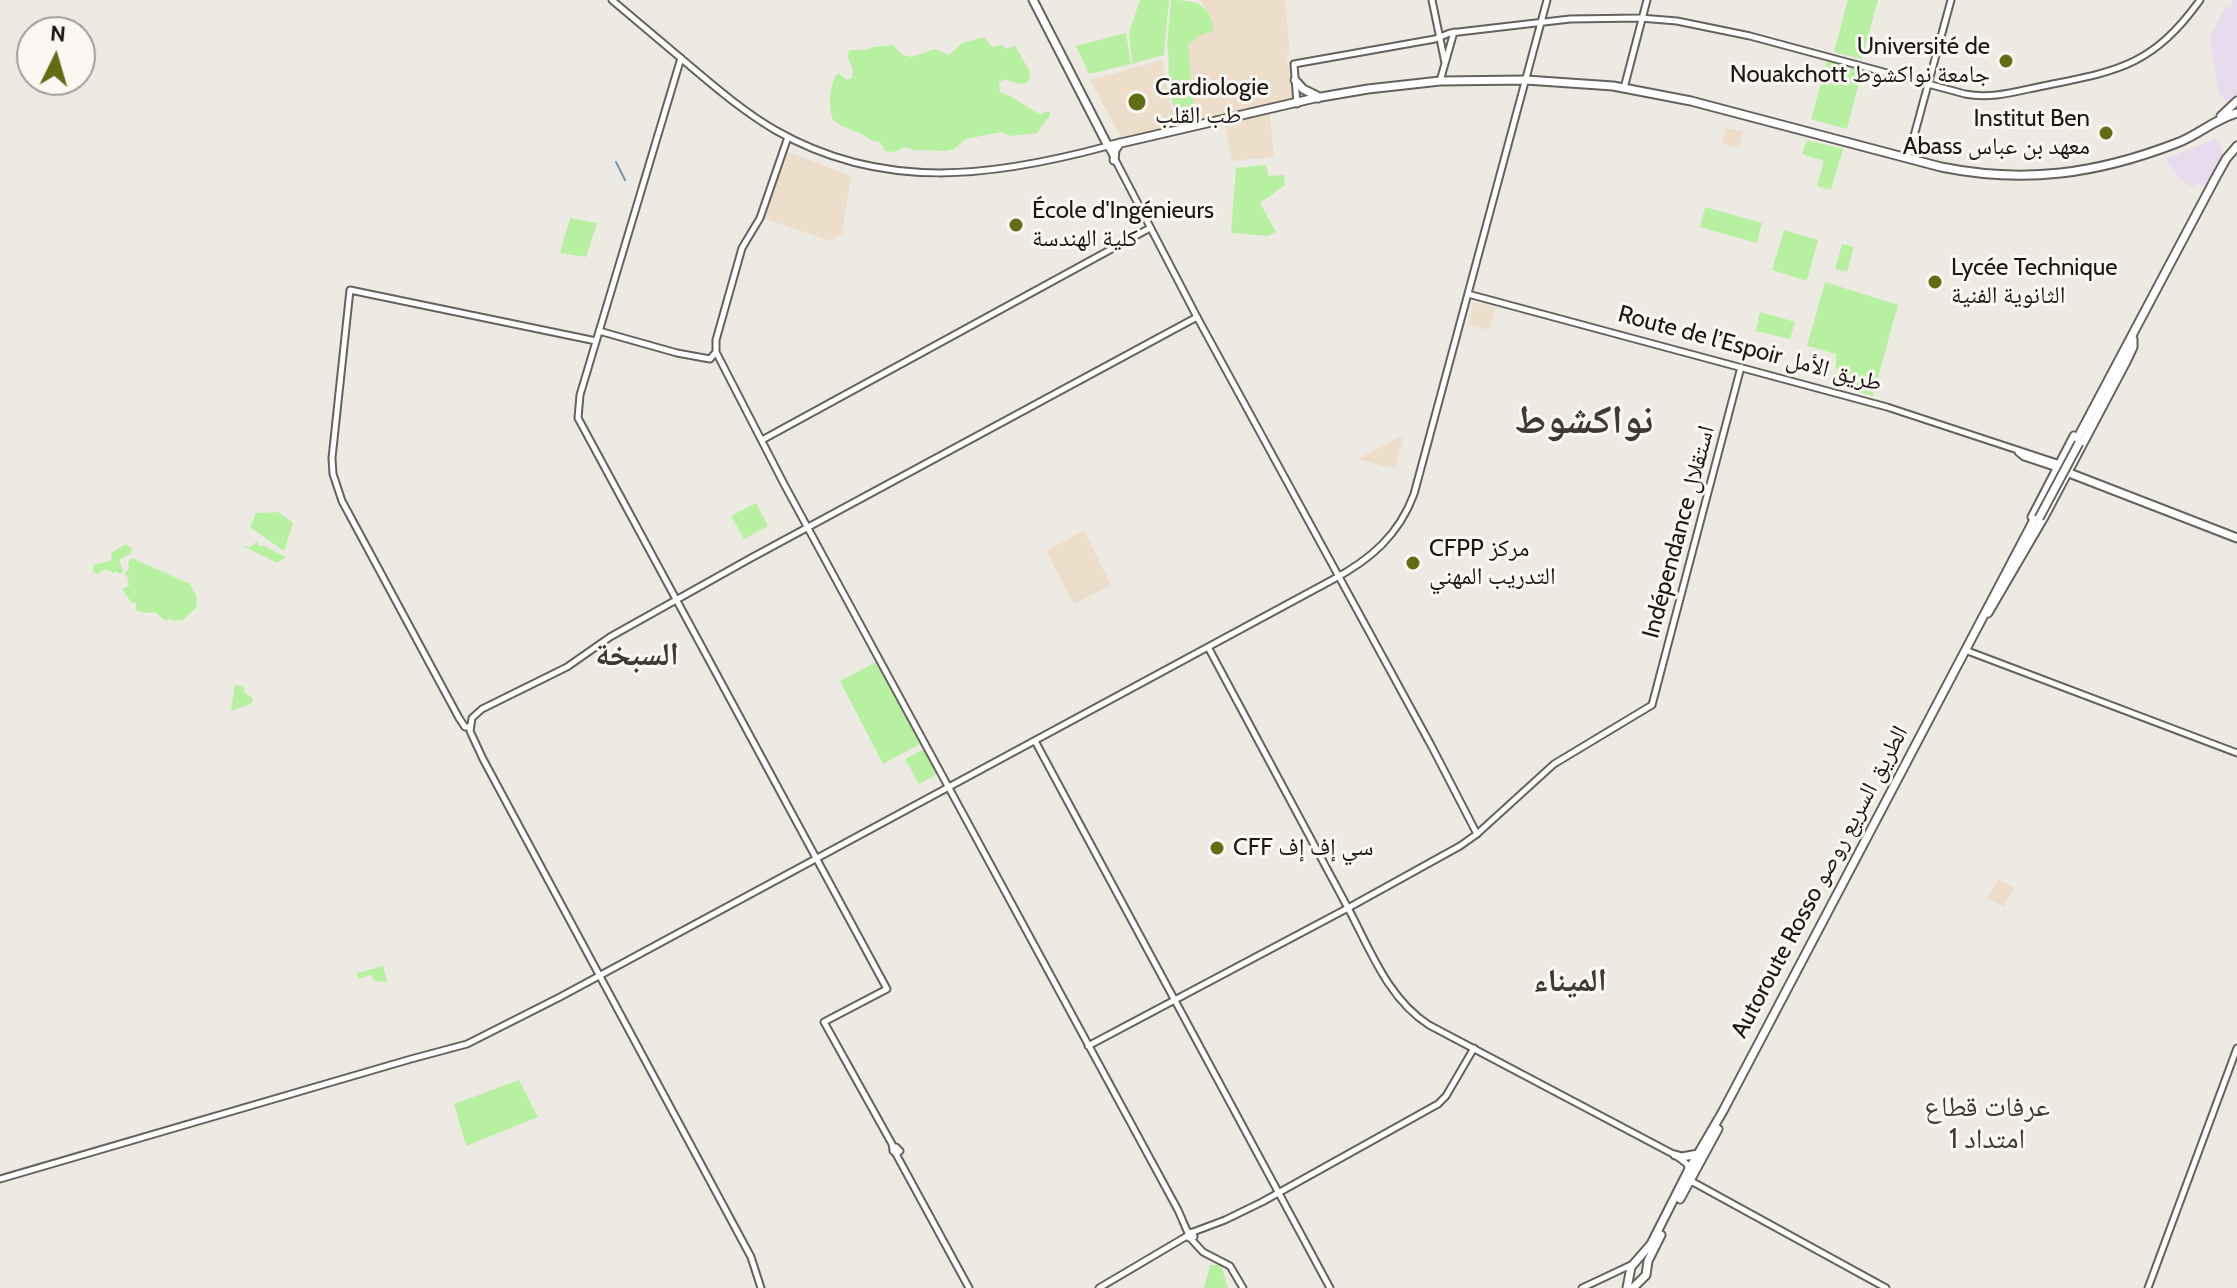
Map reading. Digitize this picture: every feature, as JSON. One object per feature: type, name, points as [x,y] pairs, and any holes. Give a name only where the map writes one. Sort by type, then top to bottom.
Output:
[{"type":"highway","points":[[1033,0],[1108,146],[1317,97],[1379,87],[1440,80],[1527,79],[1623,87],[1716,104],[1952,170],[1997,176],[2036,176],[2065,174],[2131,160],[2186,140],[2224,115],[2237,101]]},
{"type":"highway","points":[[1295,80],[1317,97]]},
{"type":"highway","points":[[2224,115],[2237,111]]},
{"type":"highway","points":[[2224,115],[2237,119]]},
{"type":"highway","points":[[1100,131],[1120,143]]},
{"type":"highway","points":[[1114,160],[1120,143]]},
{"type":"highway","points":[[2104,391],[2237,146]]},
{"type":"highway","points":[[2104,391],[2223,164],[2237,146]]},
{"type":"highway","points":[[1986,613],[2014,571],[2069,470],[2127,360],[2133,339]]},
{"type":"highway","points":[[1986,613],[1992,591],[2058,466],[2117,358],[2124,352]]},
{"type":"highway","name":"Autoroute Rosso الطريق السريع روصو","points":[[1646,1267],[1691,1181],[1698,1154],[2104,391]]},
{"type":"highway","name":"Route de l’Espoir طريق الأمل","points":[[2058,466],[2237,536]]},
{"type":"highway","name":"Route de l’Espoir طريق الأمل","points":[[2069,470],[2237,536]]},
{"type":"highway","name":"Autoroute Rosso الطريق السريع روصو","points":[[1634,1263],[1651,1244],[1692,1171],[1966,650]]},
{"type":"highway","points":[[1675,1155],[1698,1154]]},
{"type":"highway","points":[[1692,1171],[1699,1187]]},
{"type":"highway","points":[[1627,1288],[1630,1268],[1634,1263],[1642,1263],[1646,1267],[1646,1275],[1633,1288]]},
{"type":"highway","points":[[1631,1274],[1641,1279]]},
{"type":"street","points":[[612,0],[745,111],[788,137],[853,162],[928,173],[967,174],[1000,170],[1108,146],[1477,834],[1348,908],[1088,1046]]},
{"type":"street","points":[[1432,0],[1445,63]]},
{"type":"street","points":[[0,1179],[467,1044],[817,859],[1339,576],[1382,546],[1411,504],[1547,0]]},
{"type":"street","points":[[1623,87],[1646,0]]},
{"type":"street","points":[[1908,158],[1951,0]]},
{"type":"street","points":[[1296,102],[1294,64],[1454,32],[1570,19],[1641,18],[1727,30],[1929,84],[1988,96],[2113,71],[2144,57],[2180,26],[2200,0]]},
{"type":"street","points":[[1440,80],[1454,32]]},
{"type":"street","points":[[681,58],[580,395],[578,418],[887,989],[824,1022],[969,1288]]},
{"type":"street","points":[[1088,151],[1099,144],[1100,131]]},
{"type":"street","points":[[788,137],[760,218],[740,253],[716,340],[719,360],[1191,1234],[1203,1252],[1228,1264],[1243,1288]]},
{"type":"street","points":[[1088,151],[1102,151],[1114,160]]},
{"type":"street","points":[[762,440],[1150,228]]},
{"type":"street","points":[[470,727],[465,727],[459,718],[336,487],[332,458],[350,290],[596,341]]},
{"type":"street","name":"Route de l’Espoir طريق الأمل","points":[[1468,294],[1914,416],[2026,452],[2058,466]]},
{"type":"street","points":[[761,1288],[751,1257],[483,759],[470,727],[472,718],[482,709],[567,667],[610,637],[676,600],[1197,317]]},
{"type":"street","points":[[599,331],[677,353],[719,360]]},
{"type":"street","points":[[710,359],[716,352]]},
{"type":"street","name":"Indépendance استقلال","points":[[1477,834],[1554,764],[1652,705],[1741,367]]},
{"type":"street","points":[[1208,647],[1392,990],[1404,1005],[1429,1025],[1675,1155],[1692,1171]]},
{"type":"street","points":[[1966,650],[2237,753]]},
{"type":"street","points":[[1035,741],[1330,1288]]},
{"type":"street","points":[[1099,1288],[1191,1234],[1247,1210],[1441,1102],[1474,1048]]},
{"type":"street","points":[[2148,1288],[2237,1048]]},
{"type":"street","points":[[1691,1181],[1886,1288]]},
{"type":"street","points":[[1582,1288],[1634,1263]]},
{"type":"street","points":[[1620,1272],[1631,1274]]},
{"type":"shaded area","points":[[1200,0],[1285,0],[1290,53],[1287,55],[1294,100],[1195,123],[1188,44],[1213,21]]},
{"type":"shaded area","points":[[2237,0],[2237,94],[2227,103],[2219,93],[2209,37],[2226,7],[2230,8]]},
{"type":"shaded area","name":"Cardiologie طب القلب","points":[[1162,60],[1176,127],[1122,139],[1090,80]]},
{"type":"shaded area","points":[[1270,113],[1274,157],[1232,161],[1225,124]]},
{"type":"shaded area","points":[[1726,128],[1743,132],[1739,148],[1722,144]]},
{"type":"shaded area","points":[[2215,139],[2222,147],[2223,155],[2205,186],[2198,184],[2195,188],[2182,181],[2167,163],[2167,158]]},
{"type":"shaded area","points":[[786,151],[851,176],[842,234],[829,241],[763,218]]},
{"type":"shaded area","points":[[1474,302],[1495,307],[1489,330],[1468,324]]},
{"type":"shaded area","points":[[1399,437],[1403,439],[1395,469],[1358,459]]},
{"type":"shaded area","points":[[1084,530],[1111,585],[1074,604],[1046,551]]},
{"type":"shaded area","points":[[1998,879],[2014,888],[2004,907],[1987,898]]},
{"type":"green space","points":[[1140,0],[1169,0],[1164,55],[1132,64],[1129,32]]},
{"type":"green space","points":[[1171,0],[1200,5],[1209,14],[1214,30],[1188,44],[1195,123],[1178,127],[1170,87],[1167,47]]},
{"type":"green space","points":[[1848,0],[1878,0],[1862,59],[1834,52]]},
{"type":"green space","points":[[1126,33],[1131,64],[1089,74],[1076,46]]},
{"type":"green space","points":[[985,38],[992,47],[1002,45],[1005,49],[1015,46],[1029,70],[1030,78],[1026,83],[1018,84],[1005,79],[999,83],[1000,92],[1040,114],[1049,111],[1050,115],[1037,133],[1010,136],[1001,132],[966,139],[947,151],[905,147],[895,152],[885,151],[880,142],[833,120],[831,89],[838,73],[847,80],[852,78],[853,71],[847,55],[850,50],[892,45],[903,55],[912,57],[935,49],[949,55],[962,43]]},
{"type":"green space","points":[[1827,61],[1862,71],[1847,129],[1811,119]]},
{"type":"green space","points":[[1807,140],[1843,149],[1831,190],[1817,186],[1824,161],[1802,154]]},
{"type":"green space","points":[[1266,165],[1268,176],[1284,175],[1285,185],[1260,203],[1276,232],[1268,236],[1231,233],[1236,168]]},
{"type":"green space","points":[[1705,207],[1762,223],[1757,243],[1700,227]]},
{"type":"green space","points":[[570,218],[597,223],[586,257],[560,253]]},
{"type":"green space","points":[[1784,230],[1818,240],[1807,281],[1772,270]]},
{"type":"green space","points":[[1842,244],[1854,247],[1847,272],[1835,269]]},
{"type":"green space","points":[[1825,282],[1898,305],[1873,396],[1848,389],[1852,375],[1836,370],[1836,354],[1807,346]]},
{"type":"green space","points":[[1760,312],[1795,322],[1790,339],[1756,331]]},
{"type":"green space","points":[[756,503],[768,526],[744,539],[731,516]]},
{"type":"green space","points":[[257,510],[260,513],[278,512],[293,523],[284,551],[250,527]]},
{"type":"green space","points":[[257,541],[259,546],[286,557],[277,563],[241,545],[251,547]]},
{"type":"green space","points":[[126,544],[132,549],[130,554],[119,560],[123,571],[120,574],[106,569],[97,574],[93,572],[94,565],[112,560],[111,553]]},
{"type":"green space","points":[[132,558],[190,584],[196,595],[197,607],[183,620],[172,621],[171,618],[166,621],[155,612],[136,610],[136,603],[131,602],[122,589],[129,586],[124,574]]},
{"type":"green space","points":[[876,662],[920,744],[883,764],[840,681]]},
{"type":"green space","points":[[235,685],[243,686],[245,693],[253,698],[251,704],[231,711]]},
{"type":"green space","points":[[924,749],[937,774],[919,784],[905,759]]},
{"type":"green space","points":[[383,966],[387,982],[374,981],[372,975],[358,979],[357,973]]},
{"type":"green space","points":[[519,1080],[538,1117],[466,1146],[454,1104]]},
{"type":"green space","points":[[1210,1265],[1221,1265],[1228,1288],[1204,1288]]},
{"type":"waterway","points":[[616,162],[625,180]]},
{"type":"place","name":"Université de Nouakchott جامعة نواكشوط","points":[[2006,61]]},
{"type":"place","name":"Cardiologie طب القلب","points":[[1137,102]]},
{"type":"place","name":"Institut Ben Abass معهد بن عباس","points":[[2106,133]]},
{"type":"place","name":"École d'Ingénieurs كلية الهندسة","points":[[1016,225]]},
{"type":"place","name":"Lycée Technique الثانوية الفنية","points":[[1935,282]]},
{"type":"place","name":"CFPP مركز التدريب المهني","points":[[1413,563]]},
{"type":"place","name":"CFF سي إف إف","points":[[1217,848]]},
{"type":"district","name":"نواكشوط","points":[[1584,421]]},
{"type":"district","name":"السبخة","points":[[637,656]]},
{"type":"district","name":"الميناء","points":[[1570,982]]},
{"type":"district","name":"عرفات قطاع 1 امتداد","points":[[1987,1124]]}]
